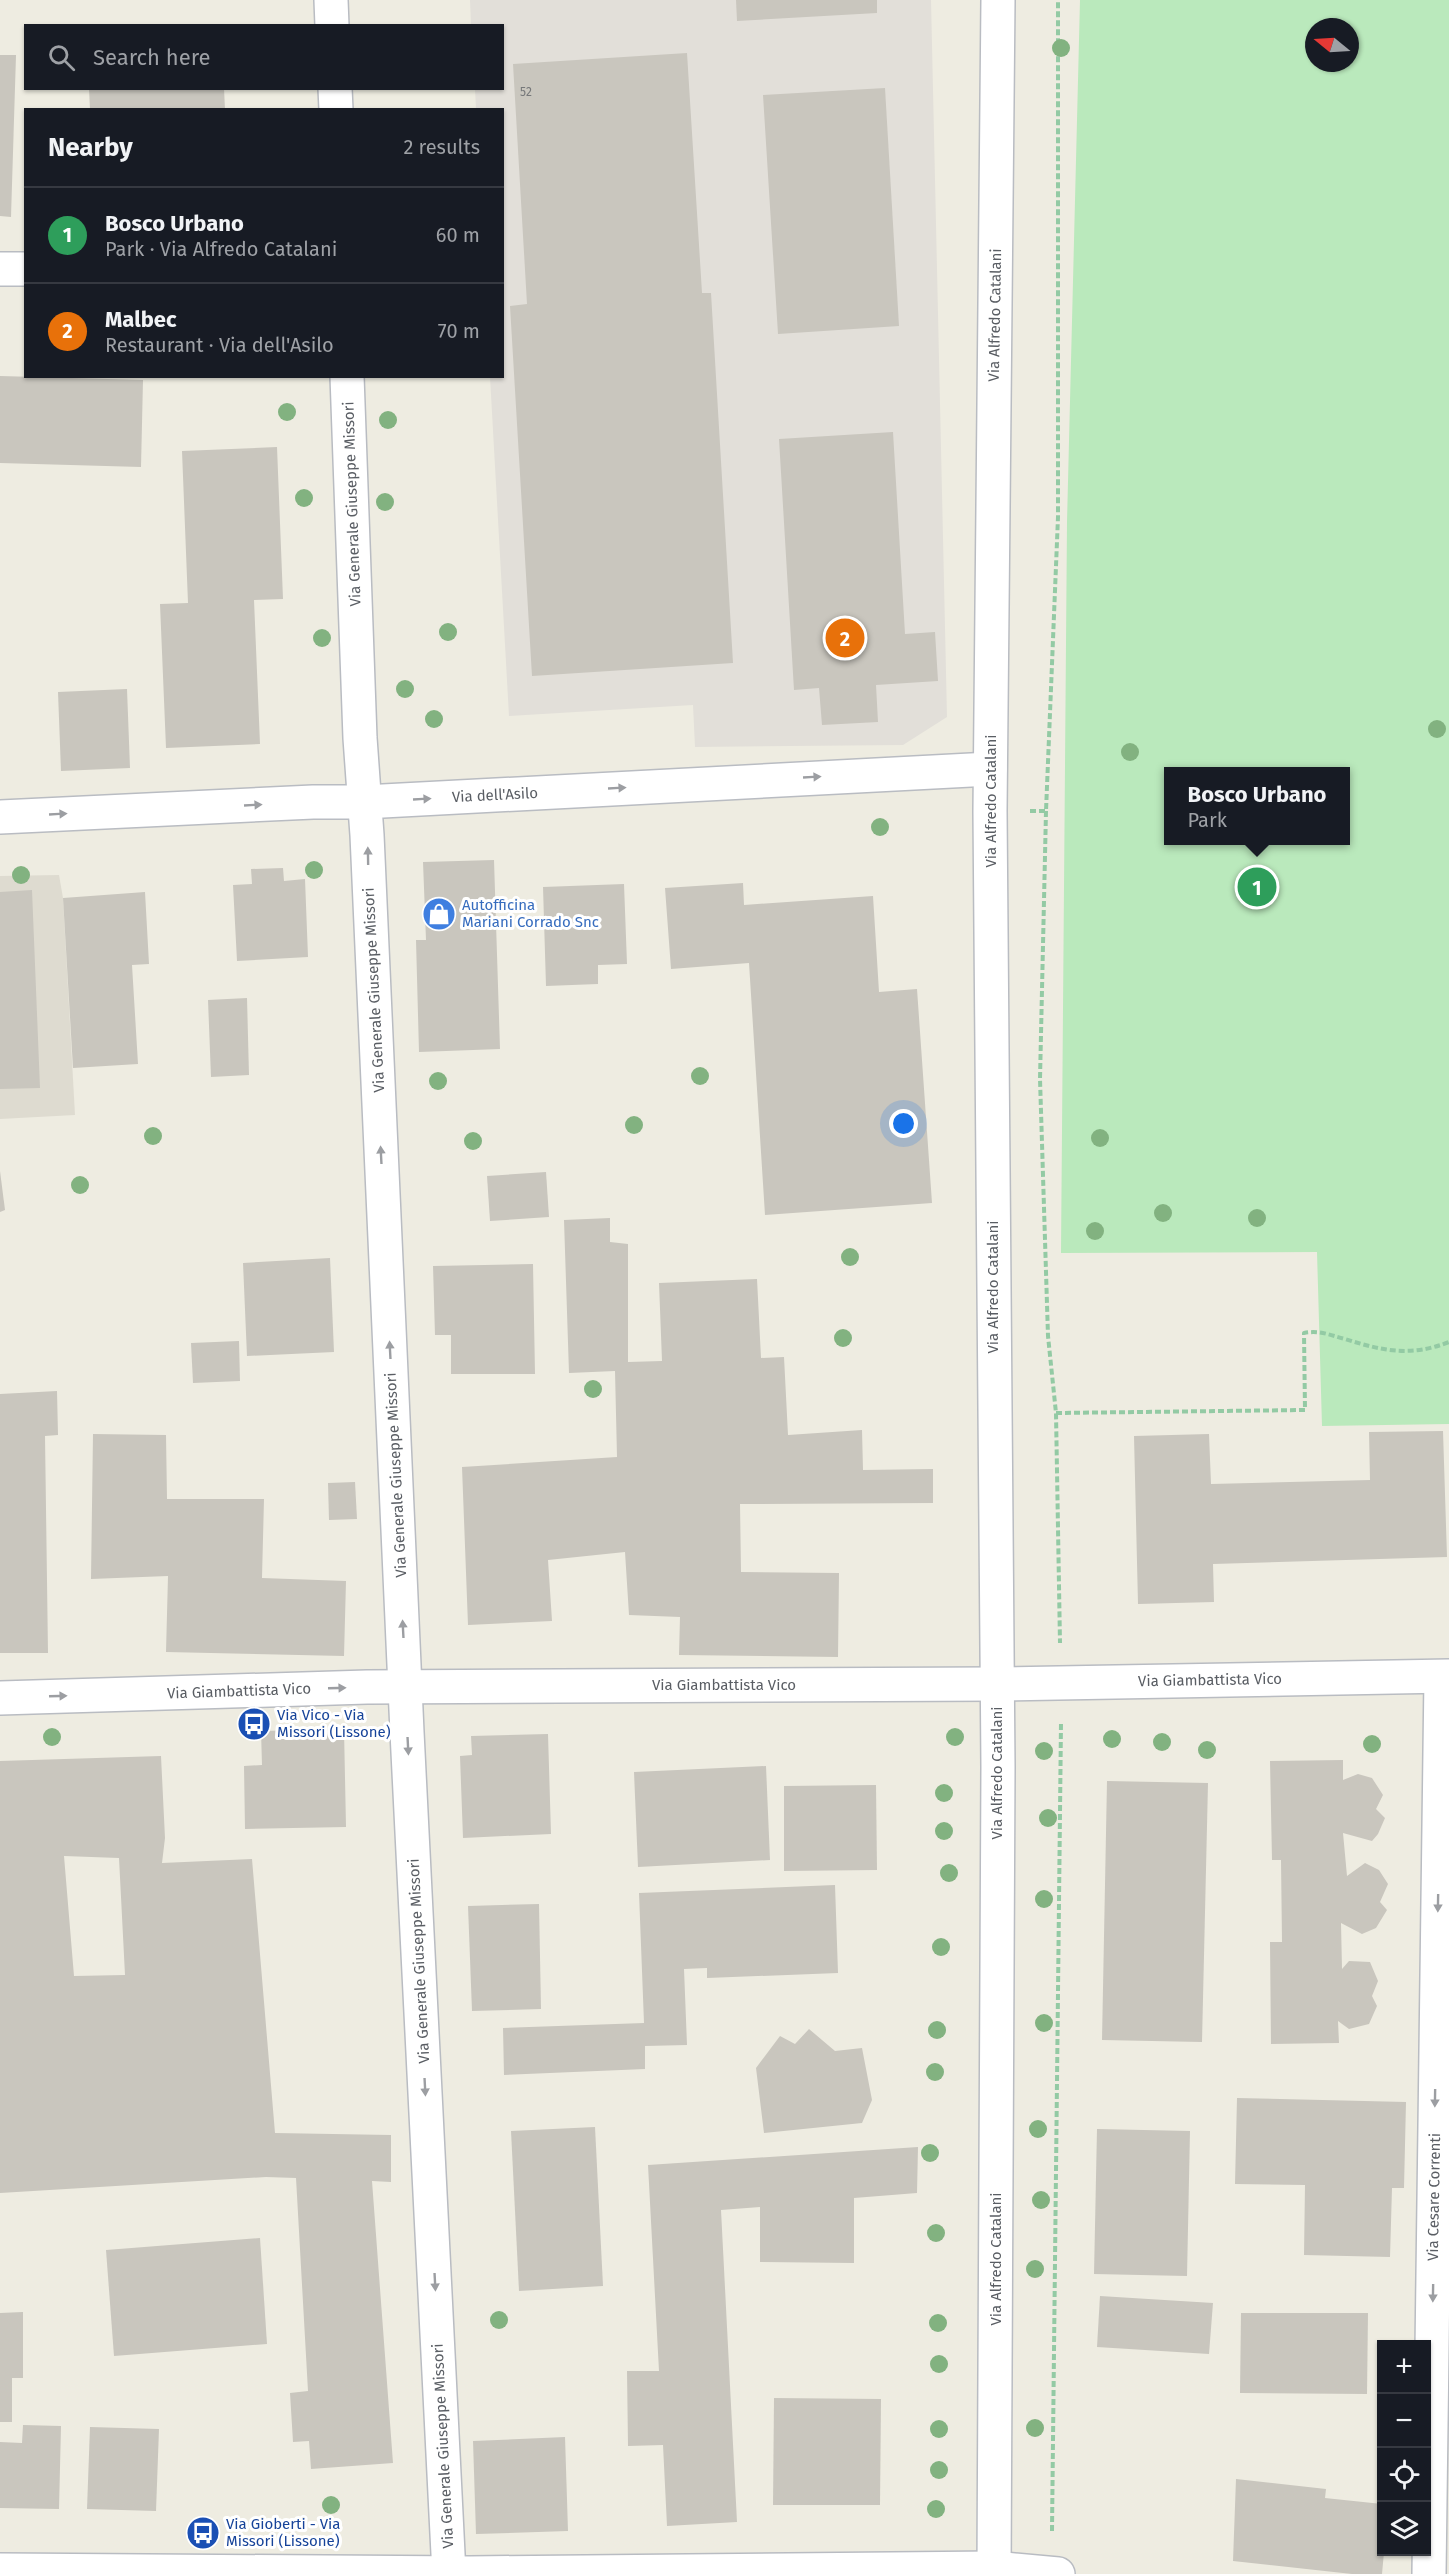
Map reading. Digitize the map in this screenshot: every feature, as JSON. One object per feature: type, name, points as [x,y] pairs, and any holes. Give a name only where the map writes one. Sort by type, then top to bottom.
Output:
[{"type":"street","points":[[331,0],[332,24]]},
{"type":"street","name":"Via Alfredo Catalani","points":[[994,2571],[997,1684],[990,769],[998,0]]},
{"type":"street","points":[[335,90],[336,108]]},
{"type":"street","points":[[0,269],[24,269]]},
{"type":"street","name":"Via Generale Giuseppe Missori","points":[[347,378],[364,802],[405,1687],[449,2573]]},
{"type":"street","name":"Via dell'Asilo","points":[[0,816],[364,802],[990,769]]},
{"type":"street","name":"Via Giambattista Vico","points":[[0,1698],[405,1687],[997,1684],[1445,1677]]},
{"type":"street","name":"Via Cesare Correnti","points":[[1429,2574],[1445,1677]]},
{"type":"street","points":[[0,2570],[449,2573],[994,2571],[1058,2574]]},
{"type":"path","points":[[990,811],[1046,811],[1058,517],[1058,0]]},
{"type":"path","points":[[1056,1413],[1305,1410],[1304,1333],[1316,1331],[1378,1349],[1406,1352],[1428,1350],[1449,1342]]},
{"type":"shaded area","points":[[470,0],[931,0],[947,717],[903,745],[695,747],[693,705],[509,716],[490,378],[504,378],[504,108],[476,108],[475,90],[504,90],[504,24],[471,24]]},
{"type":"shaded area","points":[[59,875],[63,898],[75,1115],[0,1119],[0,876]]},
{"type":"green space","points":[[1080,0],[1449,0],[1449,1424],[1322,1426],[1317,1252],[1061,1253],[1067,522]]},
{"type":"building","points":[[736,0],[877,0],[877,13],[737,21]]},
{"type":"building","points":[[687,53],[702,293],[711,293],[733,663],[532,676],[510,306],[527,304],[513,64]]},
{"type":"building","points":[[0,55],[16,55],[11,217],[0,216]]},
{"type":"building","points":[[885,88],[899,326],[778,334],[763,95]]},
{"type":"building","points":[[89,90],[224,90],[225,108],[90,108]]},
{"type":"building","points":[[0,376],[143,380],[141,467],[0,463]]},
{"type":"building","points":[[893,432],[905,634],[935,632],[938,681],[876,685],[878,722],[822,725],[819,688],[794,690],[779,439]]},
{"type":"building","points":[[277,447],[283,599],[254,600],[260,744],[166,748],[160,604],[188,603],[182,451]]},
{"type":"building","points":[[127,689],[130,768],[61,771],[58,692]]},
{"type":"building","points":[[494,860],[500,1049],[419,1052],[416,940],[426,940],[423,862]]},
{"type":"building","points":[[283,868],[284,881],[305,879],[308,957],[237,961],[233,885],[252,884],[251,869]]},
{"type":"building","points":[[743,883],[744,905],[873,896],[879,992],[917,989],[932,1203],[765,1215],[749,963],[671,969],[665,888]]},
{"type":"building","points":[[624,884],[627,964],[598,965],[598,984],[546,986],[543,887]]},
{"type":"building","points":[[32,890],[40,1088],[0,1089],[0,892]]},
{"type":"building","points":[[145,892],[149,964],[132,965],[138,1064],[73,1068],[63,898]]},
{"type":"building","points":[[247,998],[249,1075],[211,1077],[208,1000]]},
{"type":"building","points":[[0,1171],[5,1210],[0,1212]]},
{"type":"building","points":[[546,1172],[549,1217],[490,1221],[487,1176]]},
{"type":"building","points":[[610,1218],[610,1242],[628,1244],[628,1362],[662,1361],[659,1283],[757,1279],[761,1358],[784,1357],[788,1435],[862,1430],[863,1470],[933,1469],[933,1503],[740,1504],[741,1572],[839,1573],[838,1657],[679,1655],[680,1617],[629,1615],[625,1552],[548,1560],[552,1621],[468,1625],[462,1467],[617,1457],[615,1371],[569,1373],[564,1220]]},
{"type":"building","points":[[330,1258],[334,1352],[247,1356],[243,1263]]},
{"type":"building","points":[[533,1264],[535,1374],[451,1374],[451,1335],[435,1335],[433,1266]]},
{"type":"building","points":[[239,1341],[240,1381],[193,1383],[191,1343]]},
{"type":"building","points":[[57,1391],[58,1435],[45,1436],[48,1653],[0,1653],[0,1394]]},
{"type":"building","points":[[1443,1431],[1447,1557],[1213,1564],[1214,1602],[1138,1604],[1134,1436],[1209,1434],[1211,1484],[1370,1480],[1369,1432]]},
{"type":"building","points":[[93,1434],[166,1435],[167,1499],[264,1499],[262,1578],[346,1581],[344,1656],[166,1652],[168,1576],[91,1579]]},
{"type":"building","points":[[355,1482],[357,1519],[329,1520],[328,1483]]},
{"type":"building","points":[[344,1729],[346,1827],[245,1829],[244,1766],[262,1765],[261,1731]]},
{"type":"building","points":[[548,1734],[551,1834],[463,1838],[460,1756],[472,1755],[471,1736]]},
{"type":"building","points":[[161,1756],[165,1838],[162,1863],[252,1859],[275,2133],[391,2135],[391,2182],[372,2181],[393,2463],[311,2469],[309,2441],[293,2442],[290,2393],[308,2391],[296,2178],[266,2177],[0,2193],[0,1761]],"holes":[[[64,1856],[119,1858],[125,1975],[74,1976]]]},
{"type":"building","points":[[1343,1760],[1343,1780],[1358,1774],[1372,1778],[1383,1795],[1376,1809],[1385,1818],[1372,1841],[1343,1833],[1347,1876],[1365,1863],[1379,1870],[1388,1884],[1380,1902],[1387,1910],[1376,1928],[1362,1934],[1341,1923],[1342,1969],[1349,1961],[1370,1962],[1378,1981],[1372,1996],[1377,2006],[1369,2024],[1349,2029],[1338,2021],[1339,2043],[1271,2044],[1270,1942],[1282,1942],[1281,1860],[1272,1860],[1270,1761]]},
{"type":"building","points":[[766,1766],[770,1860],[638,1867],[634,1772]]},
{"type":"building","points":[[1107,1781],[1208,1783],[1202,2042],[1102,2040]]},
{"type":"building","points":[[876,1785],[877,1870],[784,1871],[784,1786]]},
{"type":"building","points":[[835,1885],[838,1973],[707,1978],[707,1968],[684,1969],[687,2045],[645,2046],[645,2069],[504,2075],[503,2028],[644,2023],[639,1893]]},
{"type":"building","points":[[539,1904],[541,2009],[472,2011],[468,1906]]},
{"type":"building","points":[[809,2029],[835,2051],[862,2048],[872,2100],[862,2123],[764,2133],[756,2068],[780,2036],[795,2044]]},
{"type":"building","points":[[1237,2098],[1406,2102],[1404,2188],[1392,2188],[1390,2257],[1304,2255],[1305,2185],[1235,2184]]},
{"type":"building","points":[[595,2127],[603,2286],[519,2291],[511,2131]]},
{"type":"building","points":[[1097,2129],[1190,2131],[1187,2276],[1094,2274]]},
{"type":"building","points":[[918,2147],[917,2193],[854,2198],[854,2263],[760,2262],[760,2207],[721,2210],[737,2522],[667,2526],[663,2445],[628,2446],[627,2371],[659,2371],[648,2165]]},
{"type":"building","points":[[260,2238],[267,2344],[114,2356],[106,2250]]},
{"type":"building","points":[[1100,2296],[1213,2303],[1209,2354],[1097,2347]]},
{"type":"building","points":[[23,2312],[23,2378],[12,2378],[12,2422],[0,2422],[0,2313]]},
{"type":"building","points":[[1241,2313],[1368,2313],[1367,2394],[1240,2393]]},
{"type":"building","points":[[774,2398],[881,2399],[880,2505],[773,2505]]},
{"type":"building","points":[[23,2425],[61,2426],[59,2509],[0,2508],[0,2442],[22,2443]]},
{"type":"building","points":[[90,2427],[159,2429],[156,2511],[87,2509]]},
{"type":"building","points":[[565,2437],[568,2531],[476,2534],[473,2441]]},
{"type":"building","points":[[1236,2479],[1326,2489],[1325,2498],[1377,2503],[1377,2556],[1384,2556],[1382,2574],[1352,2574],[1233,2561]]},
{"type":"place","name":"Malbec","points":[[845,638]]},
{"type":"place","name":"Bosco Urbano","points":[[1257,887]]},
{"type":"place","name":"Autofficina Mariani Corrado Snc","points":[[439,914]]},
{"type":"place","name":"Via Vico - Via Missori (Lissone)","points":[[254,1724]]},
{"type":"place","name":"Via Gioberti - Via Missori (Lissone)","points":[[203,2533]]}]
